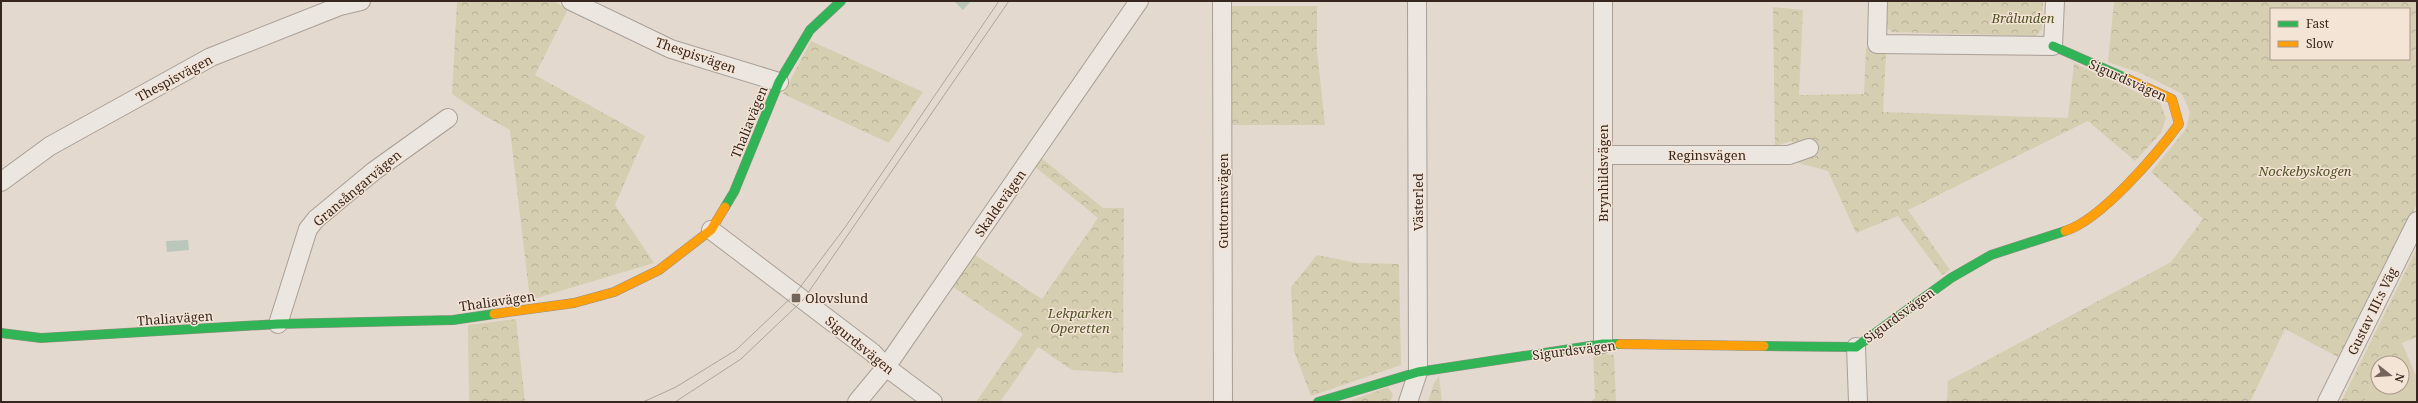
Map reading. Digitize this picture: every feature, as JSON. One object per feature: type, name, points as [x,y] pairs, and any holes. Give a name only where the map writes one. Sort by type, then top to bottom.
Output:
[{"type":"street","name":"Thespisvägen","points":[[1,182],[50,146],[211,57],[338,3],[361,1]]},
{"type":"street","name":"Thespisvägen","points":[[571,1],[671,49],[779,82]]},
{"type":"street","name":"Thaliavägen","points":[[1,333],[49,338],[278,324],[453,320],[574,303],[614,292],[659,270],[711,230],[734,192],[779,82],[810,30],[841,1]]},
{"type":"street","name":"Skaldevägen","points":[[857,402],[886,367],[1139,1]]},
{"type":"street","name":"Guttormsvägen","points":[[1222,1],[1223,402]]},
{"type":"street","name":"Västerled","points":[[1408,402],[1418,372],[1417,1]]},
{"type":"street","name":"Brynhildsvägen","points":[[1602,1],[1603,344]]},
{"type":"street","points":[[1878,1],[1877,44],[2053,46],[2055,1]]},
{"type":"street","name":"Sigurdsvägen","points":[[1318,402],[1418,372],[1603,344],[1856,347],[1951,278],[1991,255],[2072,229],[2099,210],[2136,176],[2153,159],[2179,124],[2172,98],[2053,46]]},
{"type":"street","name":"Gransångarvägen","points":[[278,324],[308,229],[316,219],[374,171],[448,118]]},
{"type":"street","name":"Reginsvägen","points":[[1603,155],[1789,155],[1809,148]]},
{"type":"street","name":"Gustav III:s Väg","points":[[2327,402],[2417,221]]},
{"type":"street","name":"Sigurdsvägen","points":[[711,230],[873,353],[886,367],[933,402]]},
{"type":"street","points":[[1856,347],[1858,402]]},
{"type":"green space","points":[[457,1],[553,1],[568,9],[535,75],[645,136],[615,205],[654,263],[530,300],[510,130],[483,115],[452,94]]},
{"type":"green space","name":"Brålunden","points":[[1888,1],[2043,1],[2042,29],[2036,36],[1892,32],[1887,28]]},
{"type":"green space","name":"Nockebyskogen","points":[[2114,1],[2417,1],[2417,204],[2338,357],[2285,329],[2250,402],[1947,402],[1948,381],[2171,262],[2203,219],[2151,172],[2186,129],[2190,112],[2182,94],[2143,74],[2108,62]]},
{"type":"green space","points":[[1232,6],[1317,6],[1317,51],[1325,125],[1231,125]]},
{"type":"green space","points":[[1773,7],[1803,10],[1799,95],[1864,94],[1866,48],[1886,52],[1883,112],[2068,118],[2074,63],[2160,103],[2166,118],[2161,133],[2135,161],[2088,121],[1908,210],[1950,270],[1942,275],[1898,216],[1856,233],[1828,171],[1795,162],[1792,141],[1775,146]]},
{"type":"green space","points":[[811,41],[923,92],[889,143],[783,94]]},
{"type":"green space","name":"Lekparken Operetten","points":[[1040,157],[1103,208],[1124,208],[1123,373],[1072,370],[1038,347],[1000,402],[976,402],[1023,334],[953,287],[975,255],[1042,299],[1098,218],[1034,166]]},
{"type":"green space","points":[[2417,248],[2417,337],[2402,343],[2398,355],[2370,355],[2370,388],[2364,402],[2341,402]]},
{"type":"green space","points":[[1317,255],[1357,263],[1399,264],[1401,365],[1311,396],[1294,351],[1291,287]]},
{"type":"green space","points":[[516,319],[525,402],[469,402],[468,325]]},
{"type":"green space","points":[[2402,343],[2407,355],[2398,355]]},
{"type":"green space","points":[[1593,353],[1614,355],[1616,402],[1589,402],[1595,398]]},
{"type":"green space","points":[[2410,362],[2417,378],[2417,402],[2364,402],[2370,388],[2370,395],[2410,395]]},
{"type":"green space","points":[[1439,376],[1442,402],[1428,402],[1434,383]]},
{"type":"green space","points":[[1388,387],[1393,395],[1390,402],[1347,402]]},
{"type":"shaded area","points":[[954,1],[971,1],[963,10]]},
{"type":"shaded area","points":[[188,240],[189,250],[167,252],[166,241]]},
{"type":"tram line","points":[[643,402],[676,387],[736,350],[795,294],[846,226],[999,1]]},
{"type":"tram line","points":[[675,402],[741,359],[803,300],[1009,1]]},
{"type":"traffic: fast","points":[[725,207],[734,192],[779,82],[810,30],[841,1]]},
{"type":"traffic: fast","points":[[2053,46],[2128,79]]},
{"type":"traffic: fast","points":[[1764,346],[1856,347],[1951,278],[1991,255],[2065,231]]},
{"type":"traffic: fast","points":[[1,333],[41,338],[278,324],[453,320],[494,314]]},
{"type":"traffic: fast","points":[[1318,402],[1418,372],[1603,344],[1620,344]]},
{"type":"traffic: slow","points":[[2065,231],[2079,225],[2095,214],[2127,185],[2157,152],[2179,124],[2172,99],[2128,79]]},
{"type":"traffic: slow","points":[[494,314],[574,303],[614,292],[659,270],[711,230],[725,207]]},
{"type":"traffic: slow","points":[[1620,344],[1764,346]]},
{"type":"place","name":"Olovslund","points":[[796,298]]}]
